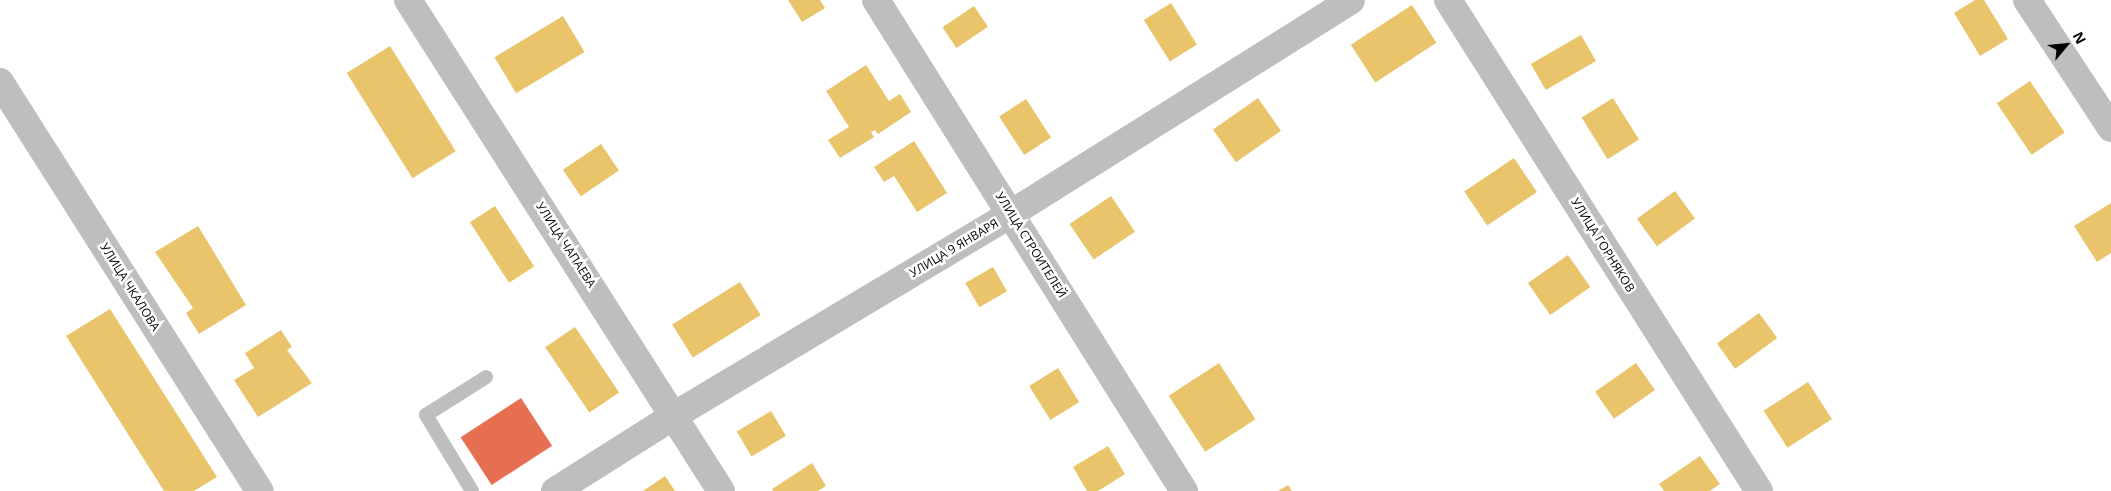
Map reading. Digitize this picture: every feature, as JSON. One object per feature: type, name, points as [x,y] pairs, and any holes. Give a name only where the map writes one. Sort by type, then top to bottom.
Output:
[{"type":"street","name":"УЛИЦА ЧАПАЕВА","points":[[408,0],[676,414],[722,491]]},
{"type":"street","name":"УЛИЦА СТРОИТЕЛЕЙ","points":[[876,0],[1012,213],[1184,491]]},
{"type":"street","name":"УЛИЦА 9 ЯНВАРЯ","points":[[555,491],[676,414],[1012,213],[1351,0]]},
{"type":"street","name":"УЛИЦА ГОРНЯКОВ","points":[[1448,0],[1759,491]]},
{"type":"street","points":[[2027,0],[2111,128]]},
{"type":"street","name":"УЛИЦА ЧКАЛОВА","points":[[0,82],[260,491]]},
{"type":"lane","points":[[472,491],[426,415],[486,376]]},
{"type":"building: Homes","points":[[788,0],[820,0],[825,8],[802,22]]},
{"type":"building: Homes","points":[[1975,0],[1984,0],[2008,39],[1980,56],[1954,13]]},
{"type":"building: Homes","points":[[1171,3],[1197,45],[1170,62],[1144,20]]},
{"type":"building: Homes","points":[[1412,5],[1437,43],[1375,82],[1351,45]]},
{"type":"building: Homes","points":[[974,6],[988,27],[956,48],[942,27]]},
{"type":"building: Homes","points":[[563,16],[585,52],[516,93],[494,57]]},
{"type":"building: Homes","points":[[1581,35],[1596,61],[1546,90],[1531,64]]},
{"type":"building: Homes","points":[[390,46],[456,151],[412,178],[347,73]]},
{"type":"building: Homes","points":[[866,65],[889,101],[900,94],[911,112],[878,134],[875,130],[871,132],[874,137],[840,158],[828,140],[849,127],[826,91]]},
{"type":"building: Homes","points":[[2030,81],[2065,132],[2032,155],[1997,103]]},
{"type":"building: Homes","points":[[1258,98],[1281,131],[1236,162],[1213,130]]},
{"type":"building: Homes","points":[[1613,98],[1639,140],[1608,159],[1582,118]]},
{"type":"building: Homes","points":[[1026,99],[1051,138],[1024,155],[999,116]]},
{"type":"building: Homes","points":[[914,141],[947,193],[917,212],[894,176],[884,182],[874,167]]},
{"type":"building: Homes","points":[[601,144],[619,171],[581,196],[563,170]]},
{"type":"building: Homes","points":[[1514,158],[1537,192],[1487,226],[1464,192]]},
{"type":"building: Homes","points":[[1675,191],[1695,219],[1657,246],[1637,219]]},
{"type":"building: Homes","points":[[1111,196],[1135,232],[1094,260],[1070,224]]},
{"type":"building: Homes","points":[[2111,203],[2111,253],[2097,262],[2074,226]]},
{"type":"building: Homes","points":[[495,206],[534,266],[509,283],[470,222]]},
{"type":"building: Homes","points":[[198,226],[246,305],[199,334],[186,313],[193,308],[155,252]]},
{"type":"building: Homes","points":[[1568,255],[1590,287],[1550,315],[1528,283]]},
{"type":"building: Homes","points":[[993,267],[1007,291],[979,307],[965,283]]},
{"type":"building: Homes","points":[[740,282],[761,315],[693,357],[672,324]]},
{"type":"building: Homes","points":[[110,309],[217,477],[194,491],[164,491],[66,336]]},
{"type":"building: Homes","points":[[1759,313],[1777,338],[1735,369],[1717,344]]},
{"type":"building: Homes","points":[[575,327],[619,392],[589,413],[545,347]]},
{"type":"building: Homes","points":[[281,330],[292,347],[287,350],[312,383],[258,417],[234,380],[254,368],[245,353]]},
{"type":"building: Homes","points":[[1219,363],[1255,419],[1205,452],[1169,396]]},
{"type":"building: Homes","points":[[1636,363],[1655,390],[1614,419],[1595,392]]},
{"type":"building: Homes","points":[[1058,368],[1079,402],[1050,420],[1029,386]]},
{"type":"building: Homes","points":[[1808,382],[1832,419],[1788,448],[1764,411]]},
{"type":"building: Homes","points":[[771,411],[786,436],[752,456],[737,432]]},
{"type":"building: Homes","points":[[1108,446],[1125,474],[1098,491],[1087,491],[1073,467]]},
{"type":"building: Homes","points":[[1700,456],[1720,484],[1710,491],[1664,491],[1659,484]]},
{"type":"building: Homes","points":[[812,463],[826,486],[818,491],[773,491],[772,489]]},
{"type":"building: Homes","points":[[665,476],[675,491],[643,491]]},
{"type":"building: Homes","points":[[1288,485],[1292,491],[1278,491]]},
{"type":"building: Shops","points":[[521,398],[552,446],[492,485],[461,437]]}]
